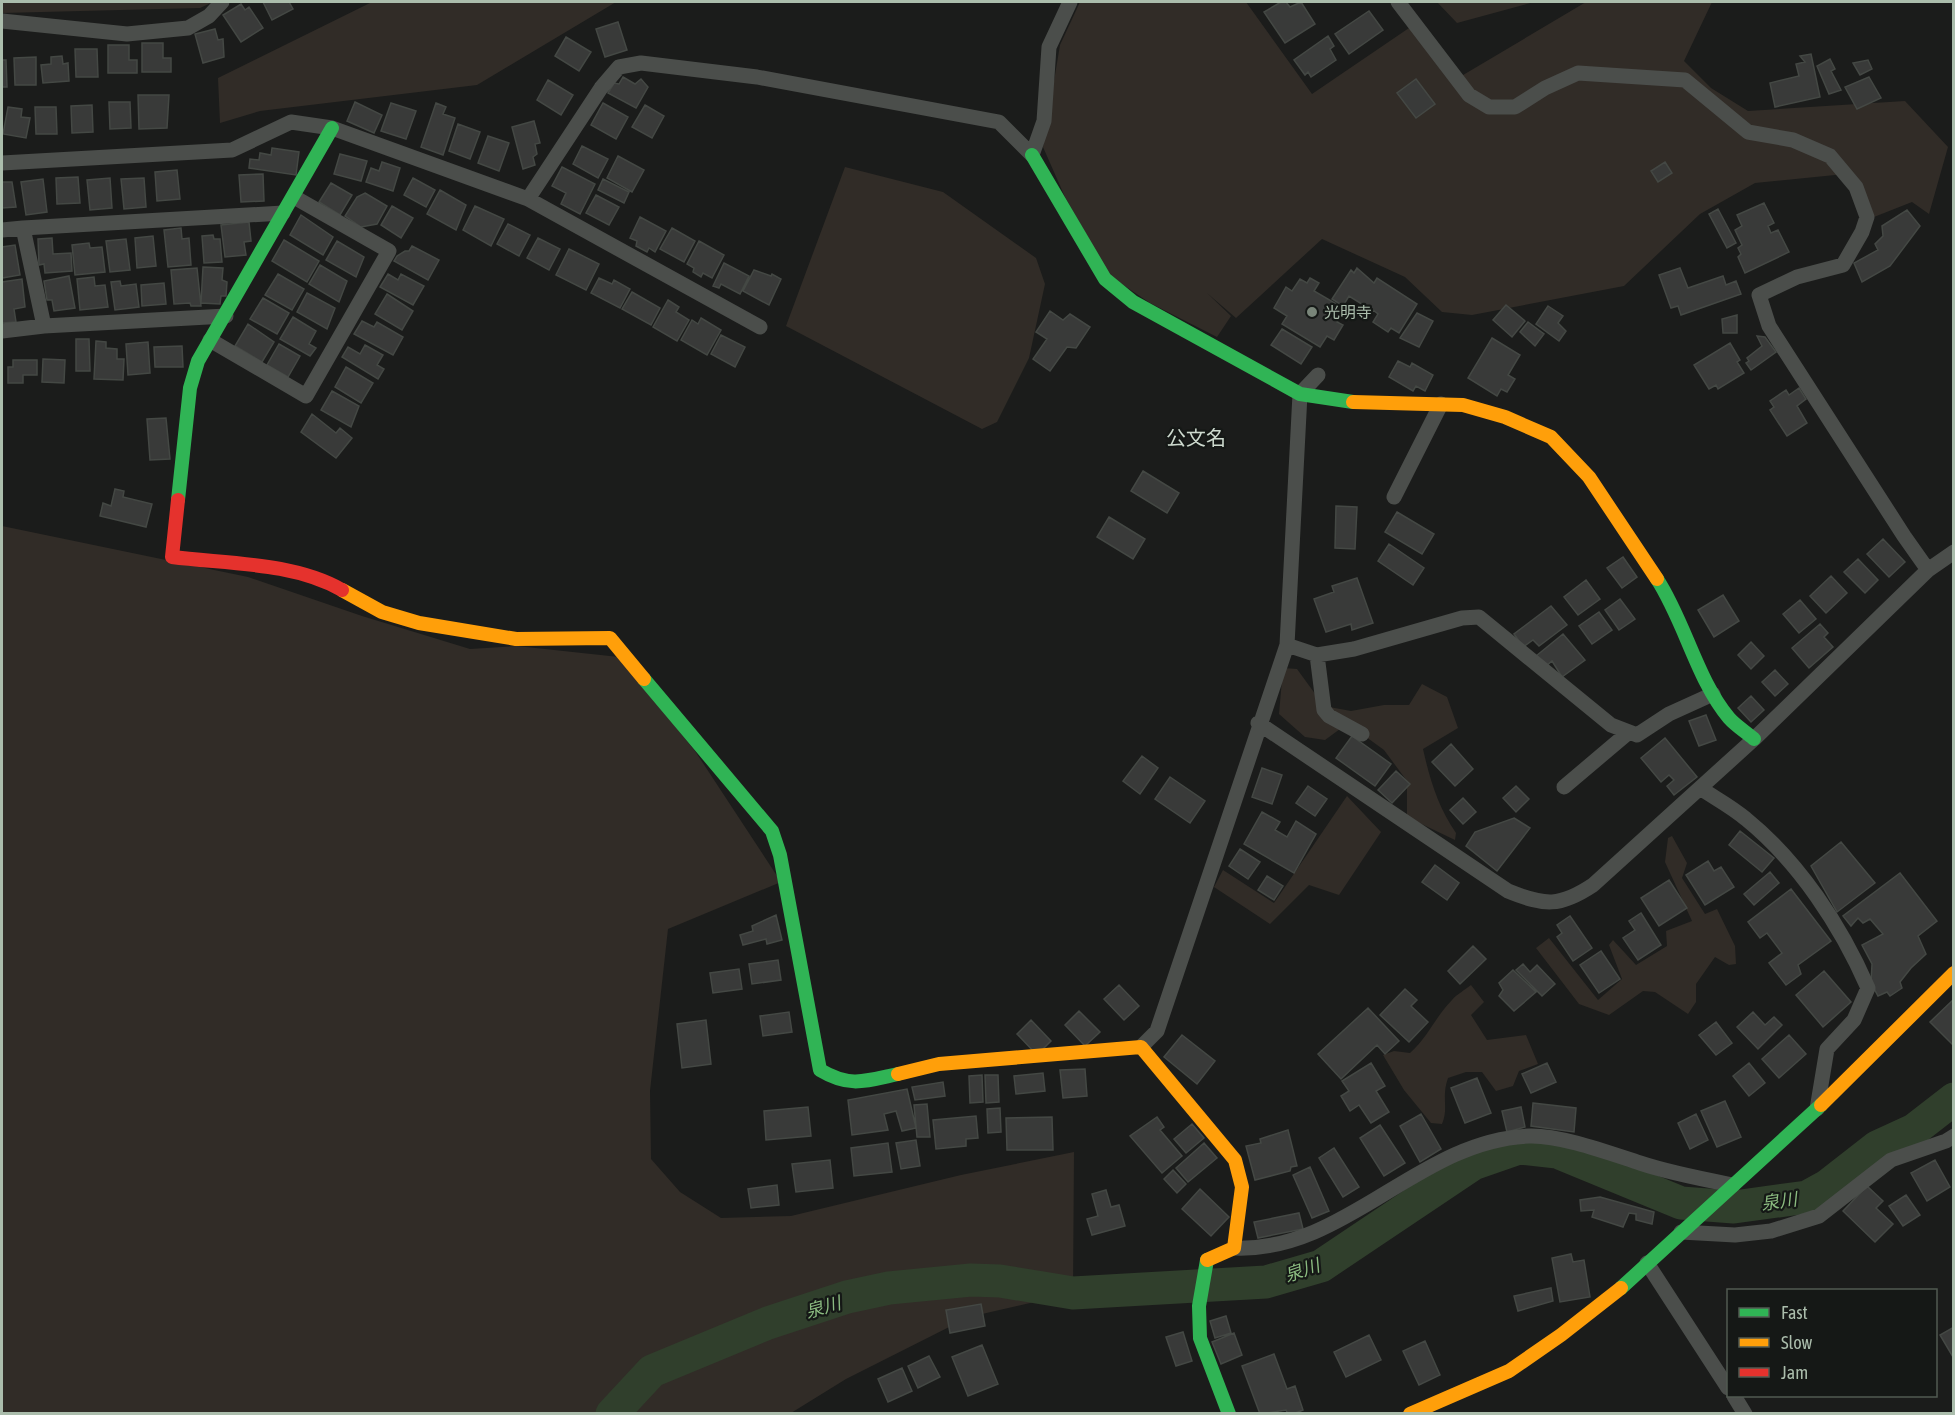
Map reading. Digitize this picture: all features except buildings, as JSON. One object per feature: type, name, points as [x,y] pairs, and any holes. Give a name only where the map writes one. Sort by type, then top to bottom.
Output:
[{"type":"street","points":[[2,21],[127,34],[188,28],[209,16],[222,2]]},
{"type":"street","points":[[1032,155],[1044,121],[1049,48],[1070,2]]},
{"type":"street","points":[[1398,2],[1469,95],[1489,107],[1515,106],[1545,88],[1578,73],[1685,80],[1748,132],[1793,140],[1830,156],[1856,187],[1867,217],[1862,232],[1843,265],[1797,277],[1759,295],[1769,326],[1928,570]]},
{"type":"street","points":[[528,199],[601,88],[620,67],[641,63],[757,77],[999,122],[1032,155],[1105,279],[1133,302],[1300,394],[1356,402],[1463,405],[1505,417],[1551,437],[1567,451],[1589,477],[1672,603],[1713,694],[1730,719],[1754,739]]},
{"type":"street","points":[[2,163],[232,150],[291,122],[332,128],[528,199],[760,327]]},
{"type":"street","points":[[332,128],[226,316],[198,361],[190,388],[172,557],[291,571],[325,580],[382,612],[419,623],[516,639],[610,638],[772,831],[780,855],[820,1070],[838,1081],[858,1083],[939,1064],[1141,1047],[1157,1031],[1258,723],[1287,645],[1300,394],[1318,375]]},
{"type":"street","points":[[210,340],[306,396],[389,251],[294,197]]},
{"type":"street","points":[[2,230],[283,213]]},
{"type":"street","points":[[23,228],[44,326]]},
{"type":"street","points":[[2,331],[44,326],[226,316]]},
{"type":"street","points":[[1394,497],[1441,404]]},
{"type":"street","points":[[1258,723],[1509,891],[1541,902],[1572,900],[1593,885],[1754,739],[1928,570],[1953,552]]},
{"type":"street","points":[[1287,645],[1317,655],[1354,649],[1462,618],[1479,617],[1611,725],[1637,735],[1670,714],[1713,694]]},
{"type":"street","points":[[1317,655],[1324,710],[1329,716],[1362,734]]},
{"type":"street","points":[[1564,787],[1629,732]]},
{"type":"street","points":[[1700,788],[1746,819],[1796,867],[1855,957],[1868,988],[1854,1020],[1827,1049],[1817,1109]]},
{"type":"street","points":[[1410,1413],[1509,1371],[1561,1335],[1647,1263],[1817,1109],[1953,973]]},
{"type":"street","points":[[1141,1047],[1234,1160],[1242,1187],[1234,1248]]},
{"type":"street","points":[[1228,1413],[1200,1338],[1199,1306],[1206,1260],[1234,1248],[1257,1249],[1329,1228],[1383,1194],[1451,1157],[1489,1143],[1530,1136],[1594,1148],[1643,1164],[1732,1186]]},
{"type":"street","points":[[1685,1229],[1735,1235],[1772,1231],[1819,1216],[1891,1160],[1946,1141],[1953,1136]]},
{"type":"street","points":[[1647,1263],[1727,1386]]},
{"type":"street","points":[[1735,1397],[1745,1413]]},
{"type":"shaded area","points":[[2,2],[213,2],[200,8],[2,13]]},
{"type":"shaded area","points":[[372,2],[616,2],[477,85],[260,111],[220,123],[218,78]]},
{"type":"shaded area","points":[[1080,2],[1246,2],[1312,94],[1409,28],[1458,78],[1586,2],[1712,2],[1684,61],[1711,88],[1748,111],[1905,101],[1948,147],[1929,214],[1912,202],[1874,217],[1845,174],[1755,183],[1700,214],[1624,286],[1472,315],[1442,312],[1405,277],[1322,239],[1236,318],[1207,293],[1231,316],[1217,337],[1150,303],[1110,276],[1065,197],[1043,147],[1060,45]]},
{"type":"shaded area","points":[[1437,2],[1534,2],[1457,23]]},
{"type":"shaded area","points":[[845,167],[943,192],[1036,258],[1045,284],[1029,358],[997,422],[982,429],[786,326]]},
{"type":"shaded area","points":[[2,526],[248,577],[362,616],[470,649],[517,646],[619,657],[695,751],[781,882],[668,929],[650,1091],[651,1159],[680,1192],[721,1218],[791,1216],[961,1175],[1074,1152],[1073,1293],[969,1317],[846,1379],[791,1413],[2,1413]]},
{"type":"shaded area","points":[[1283,668],[1297,669],[1324,706],[1351,711],[1384,705],[1409,705],[1422,684],[1447,697],[1458,728],[1423,749],[1435,793],[1456,833],[1455,840],[1407,817],[1407,781],[1384,750],[1362,734],[1340,729],[1325,740],[1305,737],[1279,714]]},
{"type":"shaded area","points":[[1347,796],[1381,832],[1339,895],[1309,885],[1270,924],[1214,887],[1223,870],[1274,903]]},
{"type":"shaded area","points":[[1672,836],[1687,863],[1682,878],[1705,914],[1717,909],[1735,946],[1736,964],[1729,965],[1715,957],[1696,984],[1696,1002],[1688,1014],[1655,992],[1643,991],[1609,1015],[1579,1004],[1536,948],[1549,938],[1598,1000],[1622,979],[1609,945],[1613,940],[1636,965],[1667,946],[1666,931],[1692,921],[1665,862],[1668,838]]},
{"type":"shaded area","points":[[1471,985],[1484,1002],[1471,1015],[1487,1040],[1526,1035],[1538,1064],[1519,1071],[1513,1086],[1496,1091],[1482,1072],[1466,1072],[1448,1078],[1442,1124],[1431,1123],[1404,1090],[1383,1055],[1394,1051],[1410,1053],[1446,1006]]},
{"type":"waterway","name":"泉川","points":[[612,1414],[652,1371],[768,1323],[847,1297],[889,1288],[971,1280],[1000,1281],[1073,1293],[1266,1282],[1321,1266],[1473,1164],[1519,1148],[1557,1152],[1681,1203],[1734,1207],[1807,1197],[1827,1186],[1877,1147],[1914,1130],[1954,1099]]},
{"type":"traffic: fast","points":[[178,500],[190,388],[198,361],[332,128]]},
{"type":"traffic: fast","points":[[1032,155],[1105,279],[1133,302],[1300,394],[1353,402]]},
{"type":"traffic: fast","points":[[1657,579],[1718,703],[1732,721],[1754,739]]},
{"type":"traffic: fast","points":[[644,679],[772,831],[780,855],[820,1070],[849,1081],[867,1081],[898,1074]]},
{"type":"traffic: fast","points":[[1621,1288],[1821,1105]]},
{"type":"traffic: fast","points":[[1207,1260],[1199,1306],[1200,1338],[1229,1414]]},
{"type":"traffic: slow","points":[[1353,402],[1463,405],[1505,417],[1551,437],[1589,477],[1657,579]]},
{"type":"traffic: slow","points":[[342,590],[382,612],[419,623],[516,639],[610,638],[644,679]]},
{"type":"traffic: slow","points":[[1821,1105],[1954,973]]},
{"type":"traffic: slow","points":[[898,1074],[939,1064],[1141,1047],[1235,1160],[1242,1187],[1234,1248],[1207,1260]]},
{"type":"traffic: slow","points":[[1410,1414],[1509,1371],[1561,1335],[1621,1288]]},
{"type":"traffic: jam","points":[[178,500],[172,557],[281,569],[323,581],[342,590]]},
{"type":"place","name":"光明寺","points":[[1312,312]]},
{"type":"district","name":"公文名","points":[[1196,437]]}]
